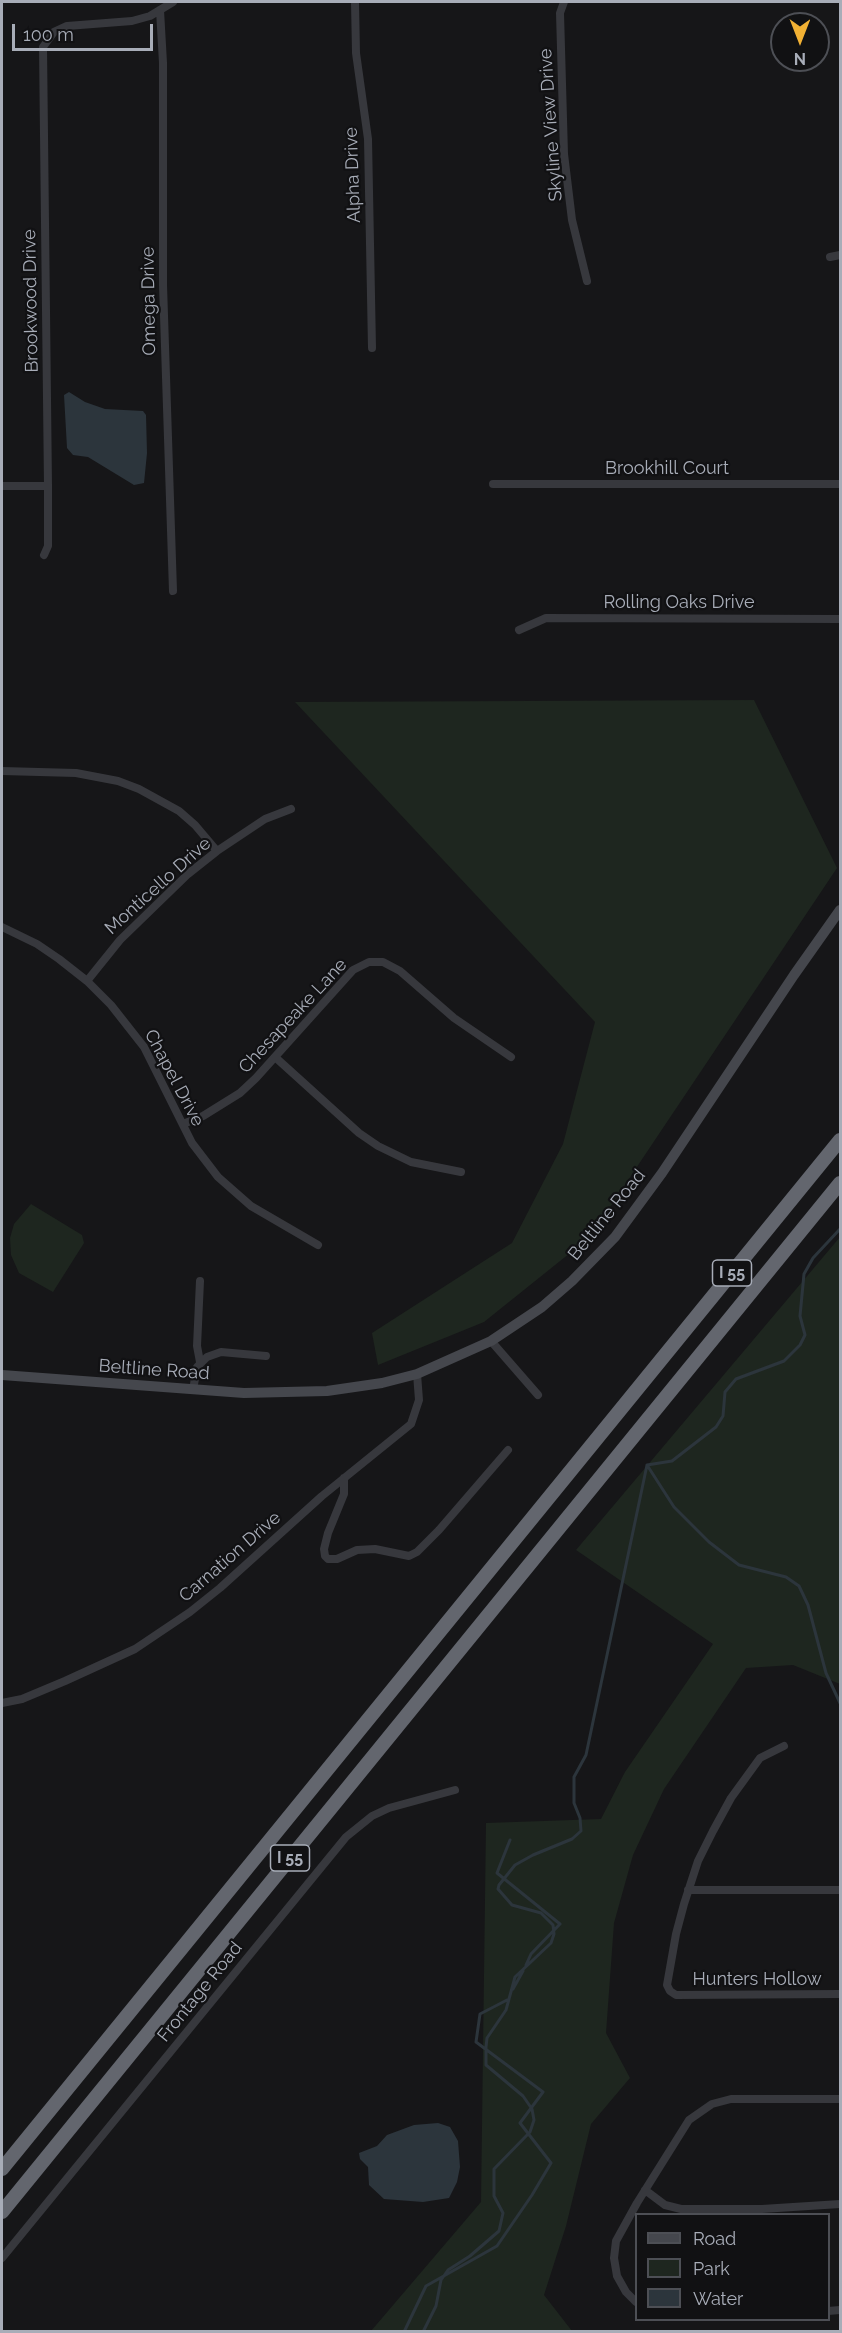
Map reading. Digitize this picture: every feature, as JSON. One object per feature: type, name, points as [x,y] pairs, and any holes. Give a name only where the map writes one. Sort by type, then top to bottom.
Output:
[{"type":"highway","name":"I 55","points":[[2,2169],[840,1140]]},
{"type":"highway","name":"I 55","points":[[2,2212],[840,1184]]},
{"type":"main road","name":"Beltline Road","points":[[2,1375],[244,1393],[327,1391],[382,1383],[417,1374],[491,1341],[543,1307],[615,1237],[662,1173],[840,910]]},
{"type":"street","points":[[160,10],[172,2]]},
{"type":"street","name":"Alpha Drive","points":[[355,2],[356,53],[368,139],[372,348]]},
{"type":"street","name":"Skyline View Drive","points":[[564,2],[560,13],[564,154],[572,220],[587,281]]},
{"type":"street","name":"Brookwood Drive","points":[[44,555],[48,546],[48,486],[43,47],[54,32],[67,26],[132,21],[160,10]]},
{"type":"street","name":"Omega Drive","points":[[160,10],[163,63],[163,285],[173,591]]},
{"type":"street","points":[[830,257],[840,255]]},
{"type":"street","name":"Brookhill Court","points":[[493,484],[840,484]]},
{"type":"street","points":[[2,486],[48,486]]},
{"type":"street","name":"Rolling Oaks Drive","points":[[519,630],[546,618],[840,619]]},
{"type":"street","points":[[2,771],[76,773],[107,778],[139,789],[179,811],[195,825],[216,851]]},
{"type":"street","name":"Monticello Drive","points":[[87,981],[120,940],[188,874],[216,851],[265,819],[291,809]]},
{"type":"street","name":"Chapel Drive","points":[[2,927],[59,958],[111,1005],[144,1047],[204,1161],[234,1192],[269,1218],[318,1245]]},
{"type":"street","name":"Chesapeake Lane","points":[[183,1124],[203,1116],[231,1099],[256,1078],[360,965],[376,962],[391,965],[454,1018],[511,1057]]},
{"type":"street","points":[[275,1057],[359,1133],[378,1146],[411,1162],[460,1172]]},
{"type":"street","points":[[200,1281],[197,1346],[200,1362]]},
{"type":"street","points":[[491,1341],[538,1395]]},
{"type":"street","points":[[193,1390],[197,1367],[207,1356],[221,1352],[266,1356]]},
{"type":"street","name":"Carnation Drive","points":[[2,1703],[22,1699],[135,1649],[220,1588],[344,1478],[411,1424],[419,1400],[417,1374]]},
{"type":"street","points":[[344,1478],[344,1494],[328,1533],[324,1556],[328,1559],[337,1559],[357,1550],[375,1548],[409,1556],[417,1552],[439,1530],[508,1450]]},
{"type":"street","name":"Hunters Hollow","points":[[784,1746],[760,1758],[731,1798],[698,1861],[676,1934],[668,1976],[670,1991],[676,1995],[840,1994]]},
{"type":"street","name":"Frontage Road","points":[[2,2259],[346,1837],[372,1816],[389,1808],[455,1790]]},
{"type":"street","points":[[688,1890],[840,1890]]},
{"type":"street","points":[[635,2301],[626,2292],[617,2276],[614,2249],[616,2241],[689,2120],[712,2104],[740,2098],[840,2099]]},
{"type":"street","points":[[645,2190],[665,2205],[681,2209],[762,2209],[840,2204]]},
{"type":"green space","points":[[754,700],[837,868],[590,1237],[484,1322],[378,1365],[372,1333],[512,1243],[563,1144],[595,1022],[295,702]]},
{"type":"green space","points":[[31,1204],[82,1235],[84,1243],[53,1292],[19,1273],[11,1255],[10,1238],[14,1224]]},
{"type":"green space","points":[[840,1237],[840,1684],[793,1665],[746,1668],[664,1789],[633,1855],[614,1923],[606,2033],[630,2078],[591,2124],[566,2226],[544,2295],[572,2331],[371,2331],[481,2202],[486,1823],[601,1819],[625,1772],[713,1644],[576,1550]]},
{"type":"water","points":[[69,392],[85,402],[105,409],[143,411],[146,415],[147,453],[144,483],[134,485],[88,457],[73,455],[67,448],[64,395]]},
{"type":"water","points":[[438,2123],[450,2127],[458,2141],[460,2167],[457,2182],[449,2198],[423,2202],[384,2199],[369,2185],[368,2167],[360,2159],[359,2153],[377,2146],[387,2135],[414,2125]]},
{"type":"waterway","points":[[647,1465],[672,1461],[716,1427],[723,1416],[725,1392],[736,1379],[784,1361],[800,1345],[805,1335],[800,1316],[804,1274],[813,1258],[840,1229]]},
{"type":"waterway","points":[[647,1465],[674,1507],[709,1542],[739,1565],[786,1577],[799,1586],[808,1605],[826,1673],[840,1703]]},
{"type":"waterway","points":[[423,2332],[436,2306],[441,2280],[448,2270],[470,2256],[499,2231],[503,2213],[494,2196],[494,2169],[530,2132],[534,2120],[532,2109],[523,2096],[486,2065],[486,2047],[487,2038],[506,2010],[515,1977],[551,1943],[554,1934],[553,1925],[541,1913],[512,1905],[498,1889],[515,1865],[572,1839],[581,1831],[580,1818],[574,1803],[574,1777],[586,1755],[647,1465]]},
{"type":"waterway","points":[[510,1840],[497,1873],[560,1924],[531,1954],[526,1965]]},
{"type":"waterway","points":[[513,1989],[523,1971]]},
{"type":"waterway","points":[[404,2332],[426,2286],[497,2246],[551,2163],[520,2123],[543,2092],[476,2042],[480,2014],[507,2000]]}]
